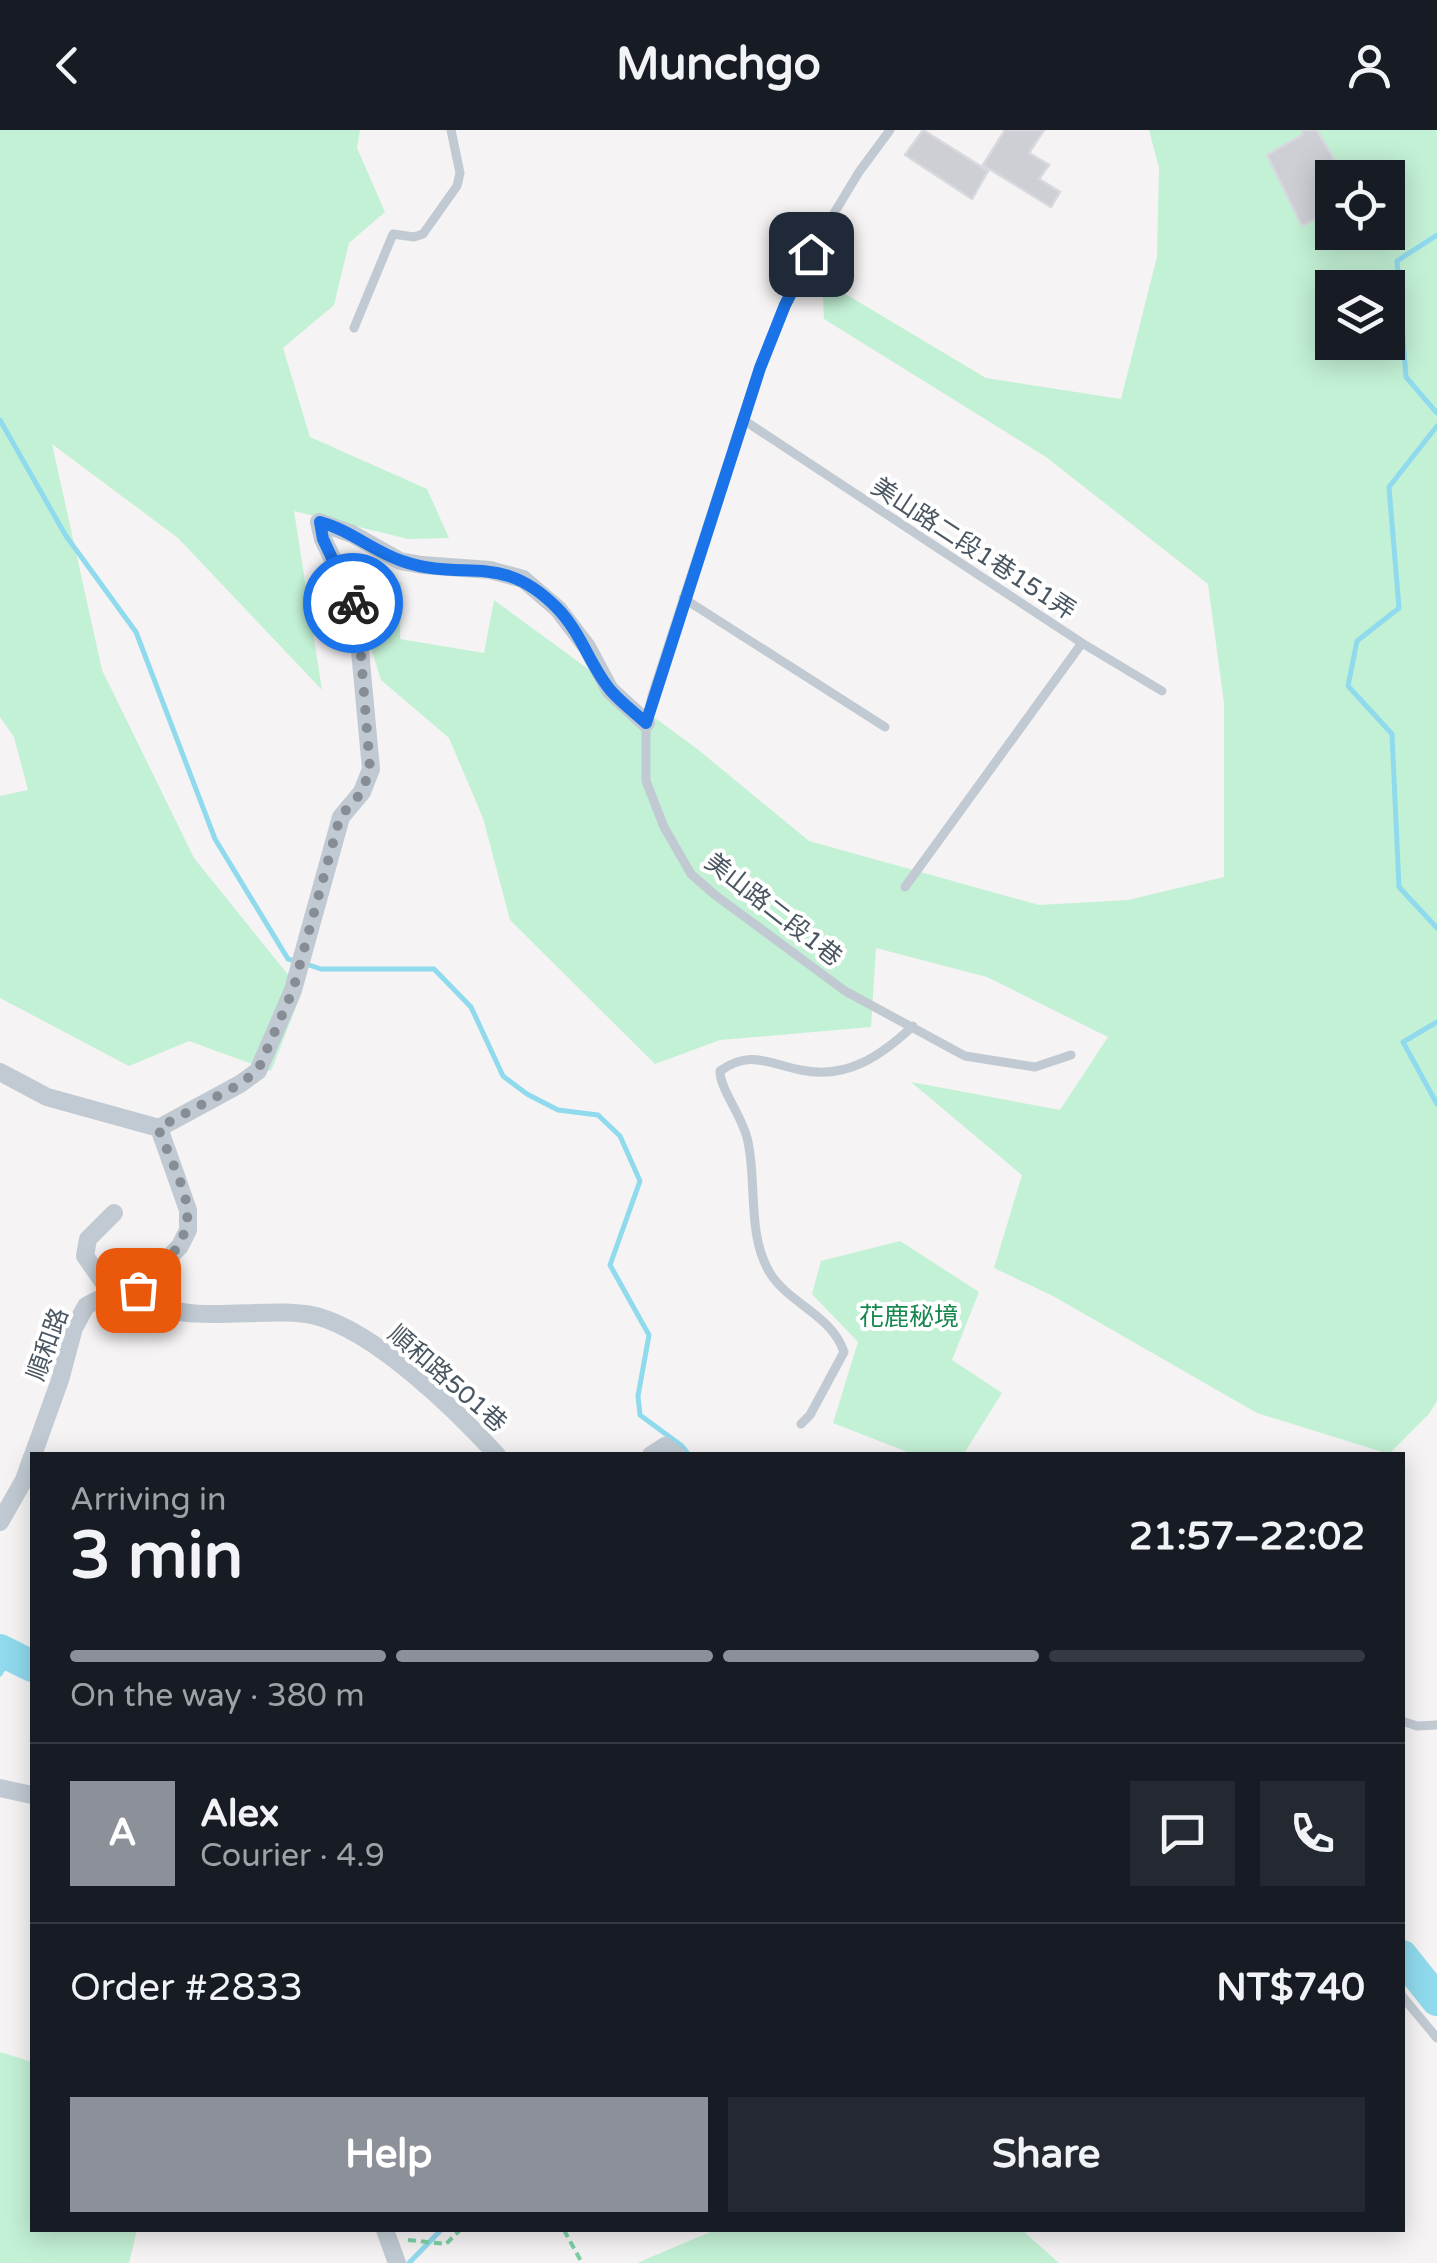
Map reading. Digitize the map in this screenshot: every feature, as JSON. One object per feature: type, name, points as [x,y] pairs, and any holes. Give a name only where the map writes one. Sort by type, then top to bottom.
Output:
[{"type":"street","points":[[0,1072],[47,1097],[158,1128],[240,1084],[258,1070],[293,990],[340,817],[362,792],[370,769],[356,608],[323,539],[320,522],[400,560],[422,566],[490,570],[523,580],[558,609],[587,648],[610,690],[646,723]]},
{"type":"street","points":[[114,1213],[88,1239],[85,1256],[111,1293],[138,1290],[180,1246],[188,1230],[188,1210],[158,1128]]},
{"type":"street","name":"順和路501巷","points":[[138,1290],[157,1305],[185,1311],[316,1316],[362,1336],[462,1417],[494,1452]]},
{"type":"street","name":"順和路","points":[[34,1452],[74,1328],[86,1306],[111,1293]]},
{"type":"street","name":"順和路","points":[[0,1522],[30,1464]]},
{"type":"street","points":[[0,1788],[30,1796]]},
{"type":"street","points":[[386,2232],[394,2257]]},
{"type":"lane","points":[[354,328],[394,234],[422,234],[457,186],[460,174],[451,130]]},
{"type":"lane","name":"美山路二段1巷","points":[[890,130],[825,228],[785,305],[742,420],[646,723],[646,780],[664,827],[691,874],[846,992],[965,1056],[1035,1067],[1071,1055]]},
{"type":"lane","name":"美山路二段1巷151弄","points":[[742,420],[1082,643],[905,887]]},
{"type":"lane","points":[[684,598],[886,727]]},
{"type":"lane","points":[[1082,643],[1162,691]]},
{"type":"lane","points":[[801,1424],[810,1415],[844,1352],[817,1314],[769,1272],[756,1234],[748,1142],[740,1115],[720,1082],[720,1071],[735,1060],[782,1062],[799,1070],[825,1072],[856,1066],[884,1053],[913,1026]]},
{"type":"lane","points":[[1405,1722],[1437,1725]]},
{"type":"lane","points":[[1405,2000],[1437,2038]]},
{"type":"path","points":[[394,2257],[405,2240],[446,2244],[458,2232]]},
{"type":"path","points":[[565,2232],[582,2263]]},
{"type":"green space","points":[[0,130],[360,130],[357,148],[385,212],[349,243],[334,305],[283,348],[310,437],[427,489],[449,538],[408,539],[294,511],[322,690],[178,538],[52,444],[102,670],[194,858],[302,992],[271,1071],[189,1041],[129,1066],[0,998],[0,796],[28,790],[14,737],[0,717]]},
{"type":"green space","points":[[1149,130],[1437,130],[1437,1401],[1391,1452],[1257,1413],[1053,1296],[994,1268],[1022,1175],[911,1082],[1060,1110],[1108,1037],[987,977],[876,948],[871,1027],[720,1040],[655,1064],[510,920],[483,818],[449,738],[381,680],[355,596],[348,556],[401,583],[400,639],[484,653],[494,600],[696,748],[809,841],[1039,905],[1128,900],[1224,877],[1224,703],[1208,584],[1046,457],[824,319],[822,280],[986,378],[1121,399],[1157,257],[1159,168]]},
{"type":"green space","name":"花鹿秘境","points":[[900,1241],[979,1292],[952,1360],[1002,1393],[965,1452],[907,1452],[833,1423],[858,1342],[812,1294],[821,1261]]},
{"type":"green space","points":[[0,2052],[30,2061],[30,2232],[137,2232],[129,2263],[0,2263]]},
{"type":"green space","points":[[710,2232],[1024,2232],[1059,2263],[637,2263]]},
{"type":"building","points":[[923,130],[988,171],[972,199],[905,155]]},
{"type":"building","points":[[1005,130],[1044,130],[1029,153],[1049,165],[1039,179],[1060,192],[1051,207],[983,165]]},
{"type":"building","points":[[1302,130],[1317,130],[1334,159],[1315,160],[1315,219],[1302,226],[1267,155],[1302,135]]},
{"type":"waterway","points":[[1437,235],[1397,261],[1406,377],[1437,413]]},
{"type":"waterway","points":[[0,420],[66,536],[136,632],[215,839],[288,959],[295,961]]},
{"type":"waterway","points":[[1437,426],[1389,487],[1399,608],[1357,641],[1348,686],[1392,734],[1399,887],[1437,928]]},
{"type":"waterway","points":[[306,964],[321,969],[434,969],[471,1007],[503,1076],[558,1110],[598,1115],[620,1136],[640,1181],[610,1265],[649,1335],[638,1396],[640,1415],[687,1452]]},
{"type":"waterway","points":[[1437,1022],[1403,1042],[1437,1104]]},
{"type":"waterway","points":[[0,1650],[30,1665]]},
{"type":"waterway","points":[[0,1674],[11,1656]]},
{"type":"waterway","points":[[1405,1960],[1437,2000]]},
{"type":"waterway","points":[[409,2263],[439,2232]]},
{"type":"way so far","points":[[138,1290],[180,1246],[188,1230],[188,1210],[179,1178],[158,1128],[240,1084],[258,1070],[293,990],[340,817],[362,792],[370,769],[353,603]]},
{"type":"route","points":[[353,603],[323,539],[320,522],[400,560],[422,566],[490,570],[523,580],[558,609],[587,648],[610,690],[646,723],[760,368],[811,254]]}]
